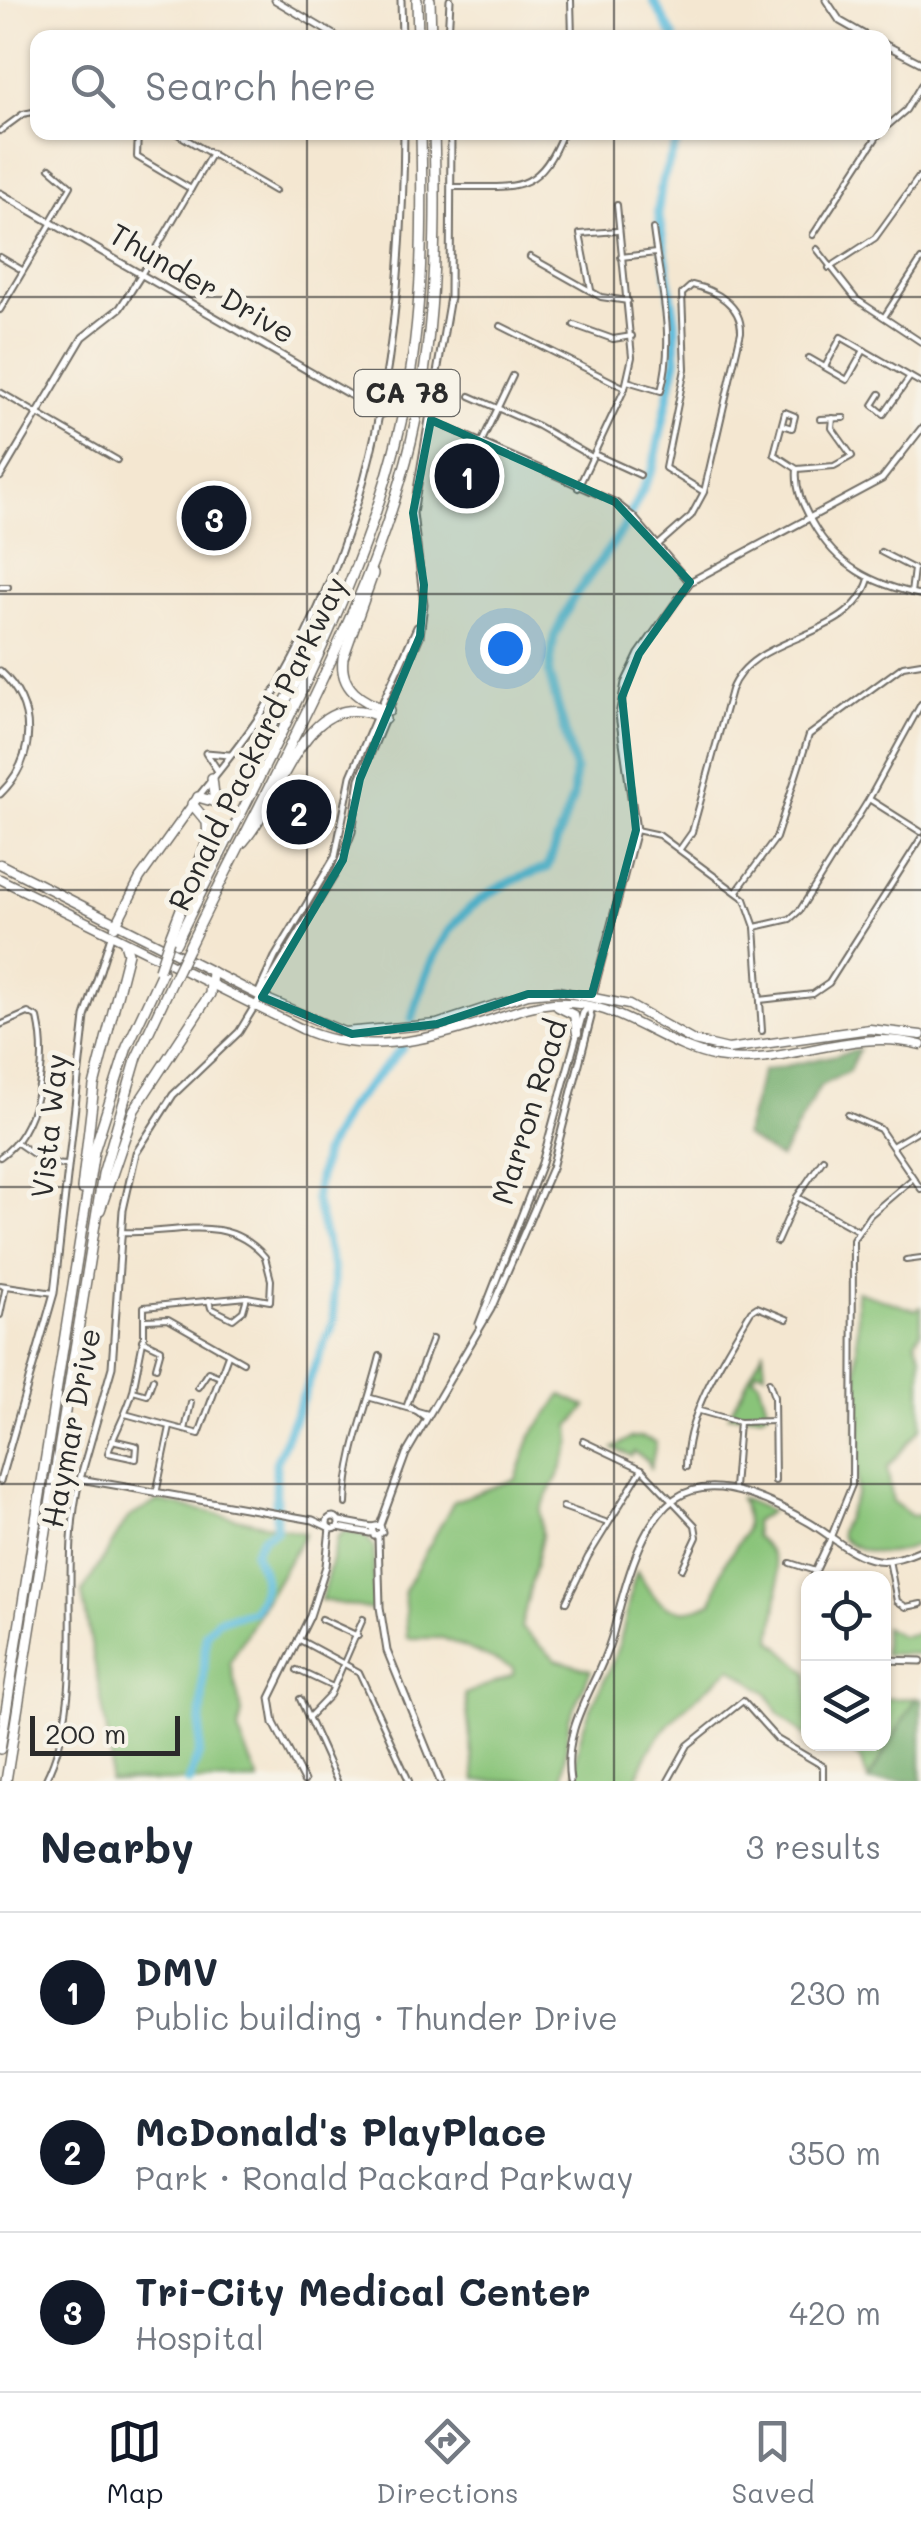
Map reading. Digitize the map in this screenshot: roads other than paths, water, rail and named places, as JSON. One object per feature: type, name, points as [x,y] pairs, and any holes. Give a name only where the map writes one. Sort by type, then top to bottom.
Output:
[{"type":"highway","points":[[418,0],[418,30]]},
{"type":"highway","points":[[431,1],[432,30]]},
{"type":"highway","name":"Ronald Packard Parkway","points":[[0,1750],[78,1243],[108,1099],[172,942],[322,640],[367,538],[406,400],[422,270],[421,140]]},
{"type":"highway","name":"Ronald Packard Parkway","points":[[6,1781],[95,1222],[116,1119],[138,1057],[174,978],[357,601],[385,531],[417,412],[431,325],[434,140]]},
{"type":"highway","points":[[383,713],[348,688],[342,666],[385,531]]},
{"type":"highway","points":[[195,801],[219,803],[231,797],[276,711],[322,640]]},
{"type":"highway","points":[[234,852],[324,717],[349,707],[383,713]]},
{"type":"highway","points":[[215,774],[214,795],[231,797]]},
{"type":"highway","points":[[172,942],[208,839],[207,822],[195,801]]},
{"type":"highway","points":[[78,1243],[94,1086],[128,953],[124,943]]},
{"type":"highway","points":[[95,1222],[134,1110],[213,986],[212,972]]},
{"type":"main road","points":[[275,0],[326,30]]},
{"type":"main road","points":[[400,0],[402,30]]},
{"type":"main road","points":[[448,30],[450,0]]},
{"type":"main road","points":[[826,0],[840,20],[857,30]]},
{"type":"main road","points":[[891,48],[921,63]]},
{"type":"main road","points":[[195,801],[278,685],[328,588],[362,496],[382,414],[398,303],[404,140]]},
{"type":"main road","points":[[260,996],[295,922],[341,844],[351,776],[420,636],[424,585],[414,513],[450,296],[451,140]]},
{"type":"main road","name":"Thunder Drive","points":[[0,193],[382,414]]},
{"type":"main road","points":[[0,477],[83,337],[120,308],[141,275]]},
{"type":"main road","points":[[589,1006],[636,830],[620,734],[622,698],[639,654],[690,582],[882,479],[920,432]]},
{"type":"main road","points":[[0,671],[20,696],[28,731],[21,767],[0,794]]},
{"type":"main road","points":[[260,996],[349,846],[360,778],[383,713]]},
{"type":"main road","points":[[215,774],[206,753],[230,755]]},
{"type":"main road","name":"Vista Way","points":[[0,1481],[54,1293],[85,1018],[111,936],[140,878],[195,801]]},
{"type":"main road","points":[[341,844],[349,846]]},
{"type":"main road","points":[[0,864],[328,1029],[344,1032],[418,1027],[528,994],[558,991],[592,994],[629,1005],[701,1044]]},
{"type":"main road","points":[[0,879],[331,1041],[369,1044],[431,1036],[528,1006],[558,1002],[626,1016],[681,1044],[728,1058],[870,1038],[921,1045]]},
{"type":"main road","points":[[295,922],[299,932]]},
{"type":"main road","name":"Haymar Drive","points":[[80,1479],[112,1367],[121,1232],[130,1172],[144,1138],[173,1095],[226,1047],[260,996]]},
{"type":"main road","points":[[528,1006],[571,1010],[577,1033]]},
{"type":"main road","name":"Marron Road","points":[[478,1324],[542,1163],[577,1033],[589,1006]]},
{"type":"main road","name":"Marron Road","points":[[378,1536],[399,1470],[512,1264],[552,1168],[584,1050],[589,1006]]},
{"type":"main road","points":[[431,1036],[435,1030],[469,1020],[471,1014]]},
{"type":"main road","points":[[314,1035],[328,1029]]},
{"type":"main road","points":[[681,1044],[747,1048],[870,1029],[921,1036]]},
{"type":"main road","points":[[331,1041],[344,1032]]},
{"type":"main road","points":[[80,1479],[371,1530],[378,1536],[380,1607],[391,1666],[440,1781]]},
{"type":"main road","points":[[570,1781],[568,1755],[576,1717],[606,1656],[629,1573],[658,1516],[672,1500],[702,1486],[734,1488],[861,1556],[889,1560],[921,1550]]},
{"type":"main road","points":[[304,1781],[274,1723],[270,1698],[310,1616],[333,1525]]},
{"type":"main road","points":[[371,1530],[380,1525]]},
{"type":"main road","points":[[815,1571],[830,1540]]},
{"type":"main road","points":[[891,1660],[921,1661]]},
{"type":"street","points":[[571,0],[572,30]]},
{"type":"street","points":[[891,123],[906,110],[921,85]]},
{"type":"street","points":[[0,131],[30,112]]},
{"type":"street","points":[[138,140],[137,158],[191,189]]},
{"type":"street","points":[[188,140],[275,191]]},
{"type":"street","points":[[452,187],[527,184],[548,168],[559,140]]},
{"type":"street","points":[[814,235],[876,140]]},
{"type":"street","points":[[141,275],[212,153]]},
{"type":"street","points":[[0,310],[71,186],[50,168]]},
{"type":"street","points":[[829,268],[875,238],[919,177]]},
{"type":"street","points":[[578,488],[626,384],[632,336],[617,232],[617,205]]},
{"type":"street","points":[[501,326],[626,384],[662,392],[669,331],[654,230]]},
{"type":"street","points":[[591,291],[580,234],[617,232]]},
{"type":"street","points":[[818,249],[856,300],[921,342]]},
{"type":"street","points":[[621,257],[656,253]]},
{"type":"street","points":[[530,256],[607,299],[628,300]]},
{"type":"street","points":[[0,257],[24,270]]},
{"type":"street","points":[[884,318],[921,260]]},
{"type":"street","points":[[658,545],[690,516],[704,492],[741,322],[731,304],[702,287],[688,287],[682,300],[686,369],[665,468],[704,492]]},
{"type":"street","points":[[574,325],[613,339],[632,336]]},
{"type":"street","points":[[825,367],[841,337],[921,383]]},
{"type":"street","points":[[809,358],[847,380],[864,350]]},
{"type":"street","points":[[481,442],[513,376]]},
{"type":"street","points":[[880,394],[873,405],[884,414],[910,377]]},
{"type":"street","points":[[0,392],[116,460]]},
{"type":"street","points":[[470,396],[640,475]]},
{"type":"street","points":[[782,426],[774,454],[797,469],[834,466],[852,456],[832,428],[832,418]]},
{"type":"street","points":[[820,419],[844,418]]},
{"type":"street","points":[[431,420],[628,512],[690,582]]},
{"type":"street","points":[[797,469],[798,490],[810,519],[835,556],[869,579],[921,595]]},
{"type":"street","points":[[881,552],[914,569],[911,593]]},
{"type":"street","points":[[680,849],[692,832],[731,690],[741,672],[844,616],[862,598],[869,579]]},
{"type":"street","points":[[0,586],[8,587]]},
{"type":"street","points":[[737,890],[776,838],[809,735],[903,666],[921,663]]},
{"type":"street","points":[[755,928],[790,919],[800,910],[869,800],[921,704]]},
{"type":"street","points":[[760,1000],[812,994],[829,982],[921,835],[869,800]]},
{"type":"street","points":[[636,830],[659,835],[680,849],[737,890],[750,909],[755,928],[762,1031]]},
{"type":"street","points":[[0,1025],[28,1013],[40,1022],[38,1086],[28,1126],[0,1157]]},
{"type":"street","points":[[848,1115],[880,1129],[911,1180],[921,1189]]},
{"type":"street","points":[[892,1146],[921,1129]]},
{"type":"street","points":[[16,1142],[48,1164],[68,1165]]},
{"type":"street","points":[[776,1242],[797,1197],[823,1159]]},
{"type":"street","points":[[830,1540],[852,1484],[855,1357],[850,1255],[857,1230],[911,1180]]},
{"type":"street","points":[[797,1197],[857,1230]]},
{"type":"street","points":[[112,1440],[138,1446],[136,1459],[108,1453],[112,1440],[125,1414],[133,1391],[146,1320],[144,1307],[151,1303],[247,1297],[270,1302],[272,1280],[265,1256],[226,1230],[184,1226],[143,1234],[121,1232]]},
{"type":"street","points":[[906,1260],[921,1258]]},
{"type":"street","points":[[0,1315],[3,1285],[54,1293]]},
{"type":"street","points":[[209,1300],[212,1308],[232,1319],[243,1311],[247,1297]]},
{"type":"street","points":[[686,1467],[688,1445],[700,1411],[751,1311],[757,1306],[787,1319]]},
{"type":"street","points":[[146,1320],[168,1319],[243,1362]]},
{"type":"street","points":[[409,1406],[432,1339]]},
{"type":"street","points":[[142,1340],[161,1349],[156,1367]]},
{"type":"street","points":[[125,1414],[198,1434],[228,1355]]},
{"type":"street","points":[[346,1504],[350,1456],[380,1356]]},
{"type":"street","points":[[198,1387],[208,1372],[220,1376]]},
{"type":"street","points":[[133,1391],[148,1395],[153,1379]]},
{"type":"street","points":[[769,1382],[774,1421],[774,1481]]},
{"type":"street","points":[[370,1398],[409,1406],[427,1416]]},
{"type":"street","points":[[186,1430],[192,1403]]},
{"type":"street","points":[[700,1411],[739,1422],[774,1421]]},
{"type":"street","points":[[734,1488],[739,1422]]},
{"type":"street","points":[[156,1494],[170,1427]]},
{"type":"street","points":[[582,1441],[642,1468],[697,1531],[682,1570]]},
{"type":"street","points":[[566,1602],[607,1523],[642,1468]]},
{"type":"street","name":"Haymar Drive","points":[[45,1781],[60,1748],[66,1716],[70,1574],[80,1479]]},
{"type":"street","points":[[564,1506],[607,1523]]},
{"type":"street","points":[[889,1560],[897,1602],[906,1608],[921,1604]]},
{"type":"street","points":[[790,1564],[805,1571]]},
{"type":"street","points":[[321,1618],[358,1636]]},
{"type":"street","points":[[308,1718],[334,1688],[363,1619]]},
{"type":"street","points":[[298,1639],[346,1663],[366,1684],[408,1781]]},
{"type":"street","points":[[297,1670],[334,1688]]},
{"type":"street","points":[[300,1699],[338,1781]]},
{"type":"street","points":[[668,1781],[688,1744],[743,1701],[777,1739],[823,1766],[823,1781]]},
{"type":"waterway","points":[[653,0],[670,30]]},
{"type":"waterway","points":[[412,1019],[431,964],[456,922],[494,891],[547,868],[573,797],[575,769],[549,674],[554,637],[572,600],[622,531],[653,468],[676,361],[675,320],[658,210],[662,181],[678,140]]},
{"type":"waterway","points":[[189,1781],[199,1753],[206,1633],[218,1620],[253,1611],[261,1596],[263,1576],[254,1553],[262,1538],[276,1530],[276,1463],[334,1320],[333,1269],[315,1198],[324,1153],[347,1109],[403,1047]]},
{"type":"place","name":"DMV","points":[[467,476]]},
{"type":"place","name":"Tri-City Medical Center","points":[[214,518]]},
{"type":"place","name":"McDonald's PlayPlace","points":[[299,812]]}]
